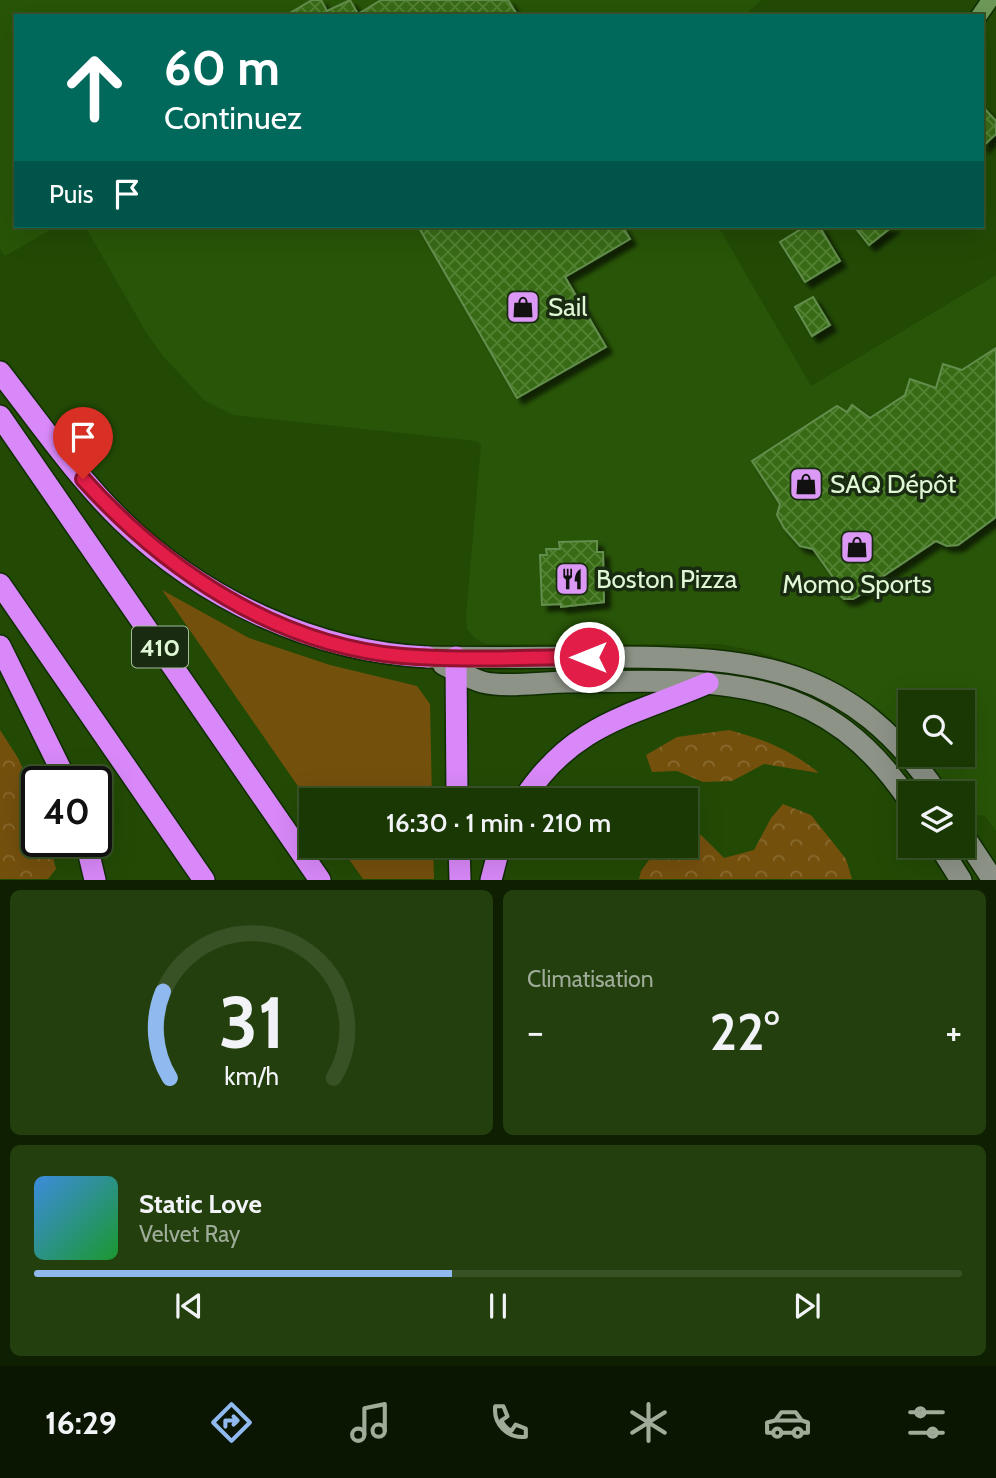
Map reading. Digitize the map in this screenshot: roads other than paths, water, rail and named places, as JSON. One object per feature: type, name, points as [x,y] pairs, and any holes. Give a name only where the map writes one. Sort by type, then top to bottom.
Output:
[{"type":"highway","points":[[0,372],[107,505],[147,543],[192,577],[256,613],[318,638],[368,651],[428,657]]},
{"type":"highway","name":"410","points":[[0,416],[320,880]]},
{"type":"highway","points":[[0,584],[204,880]]},
{"type":"highway","points":[[0,646],[59,766]]},
{"type":"highway","points":[[456,664],[457,788]]},
{"type":"highway","points":[[533,788],[559,756],[596,727],[708,683]]},
{"type":"highway","points":[[90,857],[95,880]]},
{"type":"highway","points":[[459,858],[460,880]]},
{"type":"highway","points":[[491,880],[497,858]]},
{"type":"street","points":[[428,657],[456,664],[695,658],[778,671],[824,687],[867,715],[902,747],[928,781]]},
{"type":"street","points":[[456,664],[483,682],[708,683],[772,693],[823,715],[868,750],[898,787]]},
{"type":"street","points":[[975,852],[993,880]]},
{"type":"street","points":[[947,858],[961,880]]},
{"type":"place","name":"Sail","points":[[523,307]]},
{"type":"place","name":"SAQ Dépôt","points":[[806,484]]},
{"type":"place","name":"Momo Sports","points":[[857,547]]},
{"type":"place","name":"Boston Pizza","points":[[572,579]]}]
